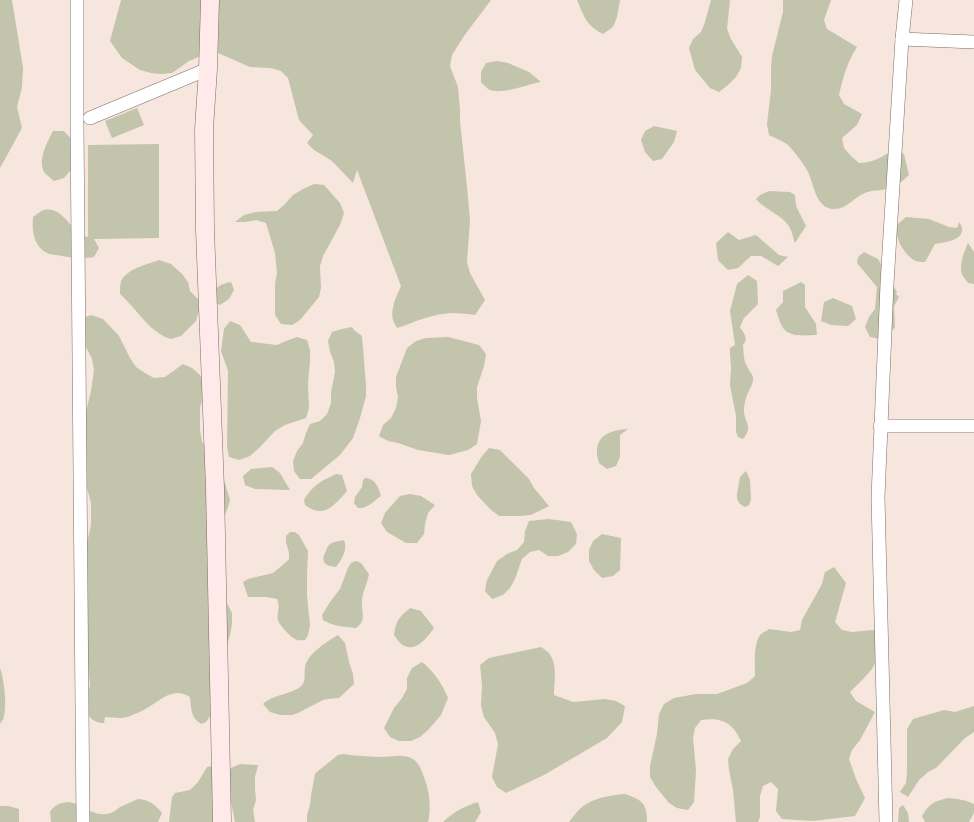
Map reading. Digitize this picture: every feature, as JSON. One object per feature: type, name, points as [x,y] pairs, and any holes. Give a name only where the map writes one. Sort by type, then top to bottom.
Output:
[{"type":"street","points":[[77,0],[83,822]]},
{"type":"street","points":[[210,0],[208,69],[204,129],[205,230],[215,488],[222,822]]},
{"type":"street","points":[[886,822],[878,497],[887,284],[902,39],[906,0]]},
{"type":"street","points":[[902,39],[974,42]]},
{"type":"street","points":[[90,118],[208,69]]},
{"type":"street","points":[[880,426],[974,426]]},
{"type":"green space","points":[[0,0],[12,0],[23,68],[22,87],[17,107],[22,128],[0,168]]},
{"type":"green space","points":[[121,0],[491,0],[464,36],[452,55],[450,66],[458,87],[470,220],[467,262],[470,273],[485,300],[475,315],[461,313],[439,314],[397,328],[393,320],[392,311],[401,286],[357,170],[353,183],[332,161],[314,150],[307,143],[313,135],[299,120],[288,78],[281,71],[271,68],[250,67],[218,53],[208,53],[189,61],[172,73],[161,74],[140,70],[122,58],[110,41]]},
{"type":"green space","points":[[577,0],[620,0],[617,17],[613,27],[603,34],[592,27],[586,20]]},
{"type":"green space","points":[[711,0],[730,0],[727,29],[742,57],[741,68],[736,77],[719,92],[710,88],[695,70],[689,48],[693,39],[701,32]]},
{"type":"green space","points":[[783,0],[831,0],[824,20],[827,29],[857,47],[848,64],[839,95],[844,104],[862,114],[857,125],[842,138],[844,148],[859,163],[875,160],[897,147],[904,154],[909,175],[900,183],[886,189],[865,193],[843,207],[835,209],[828,208],[819,200],[807,170],[788,145],[769,135],[767,124],[771,90],[772,56],[783,12]]},
{"type":"green space","points":[[497,61],[508,63],[529,72],[541,82],[500,91],[488,89],[481,82],[481,72],[486,63]]},
{"type":"green space","points":[[137,108],[144,125],[112,138],[105,121]]},
{"type":"green space","points":[[654,126],[677,131],[674,142],[662,159],[653,161],[645,152],[641,140],[645,131]]},
{"type":"green space","points":[[53,131],[64,131],[71,139],[71,170],[64,178],[54,181],[44,172],[42,167],[44,151]]},
{"type":"green space","points":[[159,144],[159,238],[94,239],[99,248],[94,257],[85,258],[74,258],[50,254],[42,250],[34,237],[33,217],[44,210],[57,212],[63,216],[77,231],[88,237],[88,145]]},
{"type":"green space","points":[[314,184],[324,185],[340,203],[344,213],[340,225],[323,256],[320,266],[321,288],[319,297],[300,320],[292,325],[281,324],[275,315],[275,284],[277,273],[275,253],[266,223],[256,220],[235,222],[244,215],[256,212],[277,211],[293,195]]},
{"type":"green space","points":[[769,191],[790,192],[795,195],[796,206],[806,226],[795,243],[790,229],[785,221],[756,199],[760,195]]},
{"type":"green space","points":[[906,217],[929,219],[949,227],[957,228],[959,222],[962,227],[962,232],[960,236],[952,240],[935,244],[925,262],[917,261],[908,255],[900,245],[898,239],[897,228],[899,223]]},
{"type":"green space","points":[[728,232],[739,240],[756,235],[779,255],[788,257],[778,266],[761,256],[751,256],[738,268],[728,270],[718,260],[716,243]]},
{"type":"green space","points":[[968,243],[974,252],[974,284],[968,283],[962,275],[961,270],[962,258]]},
{"type":"green space","points":[[864,252],[878,259],[899,297],[894,306],[895,327],[889,335],[880,339],[870,337],[865,327],[869,317],[875,309],[877,287],[857,263],[858,257]]},
{"type":"green space","points":[[159,260],[171,264],[182,274],[188,282],[190,291],[198,299],[199,310],[196,321],[181,336],[171,339],[154,330],[120,294],[121,281],[128,273]]},
{"type":"green space","points":[[748,275],[757,281],[758,304],[744,318],[740,327],[746,338],[743,345],[745,361],[753,377],[753,382],[747,395],[744,410],[748,424],[748,431],[743,439],[738,437],[736,432],[736,416],[730,385],[730,348],[735,345],[730,311],[737,284]]},
{"type":"green space","points":[[231,282],[234,290],[229,299],[220,305],[211,301],[217,287]]},
{"type":"green space","points":[[801,282],[805,285],[805,307],[816,324],[817,335],[794,335],[786,331],[782,326],[776,310],[783,302],[783,291]]},
{"type":"green space","points":[[833,298],[852,306],[856,319],[848,326],[831,325],[821,321],[824,302]]},
{"type":"green space","points":[[91,315],[103,319],[119,336],[136,367],[145,373],[154,378],[165,377],[183,364],[192,368],[200,375],[204,385],[204,396],[200,407],[200,430],[202,442],[220,467],[230,500],[218,531],[212,585],[227,603],[232,613],[232,624],[220,668],[217,706],[206,722],[201,724],[193,716],[190,697],[178,693],[167,695],[145,709],[127,717],[105,717],[104,723],[92,720],[87,714],[85,702],[90,686],[80,574],[91,525],[91,503],[82,469],[83,424],[91,391],[94,370],[92,359],[82,339],[80,319]]},
{"type":"green space","points":[[230,321],[240,325],[251,342],[277,345],[297,337],[307,340],[310,350],[308,384],[309,408],[306,418],[285,425],[275,431],[250,456],[239,460],[229,457],[227,447],[228,371],[221,351],[224,329]]},
{"type":"green space","points":[[352,327],[362,336],[366,396],[360,418],[353,438],[340,455],[311,479],[300,479],[294,471],[293,461],[297,451],[303,443],[310,424],[320,421],[327,414],[331,403],[331,392],[335,372],[334,362],[328,341],[332,332]]},
{"type":"green space","points":[[448,337],[479,345],[486,354],[484,366],[477,387],[477,398],[481,421],[477,444],[468,450],[449,455],[418,450],[388,441],[379,436],[383,425],[391,418],[396,408],[398,397],[396,377],[407,348],[416,341],[426,338]]},
{"type":"green space","points":[[628,429],[620,435],[620,457],[616,466],[607,469],[598,461],[597,447],[599,441],[606,434],[617,430]]},
{"type":"green space","points":[[489,448],[500,450],[529,479],[534,488],[549,506],[531,515],[520,516],[499,516],[490,509],[477,495],[472,486],[471,474],[482,456]]},
{"type":"green space","points":[[272,467],[280,473],[290,490],[255,489],[245,485],[243,476],[251,469]]},
{"type":"green space","points":[[746,471],[750,480],[751,500],[749,505],[745,507],[740,504],[737,499],[737,494],[740,477]]},
{"type":"green space","points":[[336,474],[342,475],[347,491],[333,506],[319,511],[313,510],[305,505],[304,500],[314,487]]},
{"type":"green space","points":[[368,478],[374,482],[378,487],[381,496],[368,506],[358,508],[354,503],[355,497],[362,487],[363,480]]},
{"type":"green space","points":[[410,494],[421,496],[435,505],[428,513],[424,534],[417,543],[406,543],[387,532],[381,523],[385,513],[400,496]]},
{"type":"green space","points":[[549,519],[571,522],[577,534],[576,544],[568,552],[558,556],[548,556],[539,550],[530,552],[522,559],[510,588],[503,595],[492,599],[485,591],[487,580],[497,561],[507,554],[517,550],[524,542],[525,531],[529,521]]},
{"type":"green space","points":[[290,532],[295,532],[299,535],[308,551],[307,596],[310,625],[308,635],[305,640],[295,639],[281,625],[278,618],[279,605],[277,599],[266,597],[248,597],[243,582],[248,579],[273,573],[289,559],[286,536]]},
{"type":"green space","points":[[602,534],[621,538],[620,570],[613,576],[602,578],[594,570],[589,561],[589,550],[593,541]]},
{"type":"green space","points":[[344,540],[345,551],[342,558],[336,567],[329,566],[325,563],[323,558],[328,546],[334,542]]},
{"type":"green space","points":[[356,561],[361,563],[369,574],[362,597],[362,622],[356,628],[331,624],[323,620],[322,615],[340,589],[351,563]]},
{"type":"green space","points":[[834,567],[846,583],[835,622],[842,630],[852,632],[873,630],[884,632],[886,642],[872,669],[850,692],[856,701],[875,712],[860,740],[852,750],[849,759],[865,798],[855,816],[813,821],[782,819],[776,811],[778,789],[771,782],[763,786],[760,796],[760,817],[758,822],[736,822],[728,759],[733,749],[741,741],[730,725],[721,720],[715,719],[701,720],[695,728],[693,738],[696,770],[694,802],[688,810],[677,808],[669,803],[650,777],[650,766],[657,734],[659,714],[664,704],[674,698],[696,694],[717,694],[747,683],[755,676],[756,648],[758,638],[761,634],[769,629],[791,632],[800,630],[802,620],[822,584],[825,572]]},
{"type":"green space","points":[[410,608],[421,611],[434,628],[423,641],[410,647],[400,643],[394,635],[399,620]]},
{"type":"green space","points":[[338,635],[345,643],[354,684],[339,698],[323,700],[292,715],[280,715],[270,712],[263,704],[272,698],[299,688],[303,683],[305,667],[310,657],[318,648]]},
{"type":"green space","points":[[541,647],[549,653],[554,663],[554,695],[573,702],[605,699],[616,701],[625,706],[622,722],[607,738],[544,775],[506,793],[497,787],[492,777],[498,744],[495,733],[484,717],[481,706],[482,685],[480,665],[489,658]]},
{"type":"green space","points":[[422,662],[437,678],[448,698],[441,715],[428,730],[420,737],[411,741],[399,741],[390,737],[384,728],[394,708],[407,689],[407,678],[412,668]]},
{"type":"green space","points":[[0,668],[4,685],[5,711],[4,717],[0,724]]},
{"type":"green space","points":[[974,706],[974,732],[965,738],[936,768],[928,772],[919,780],[908,797],[900,792],[906,783],[907,729],[913,719],[944,710],[955,712]]},
{"type":"green space","points":[[343,754],[380,757],[405,756],[413,759],[420,768],[428,790],[430,806],[428,822],[307,822],[315,774],[338,755]]},
{"type":"green space","points":[[240,764],[258,765],[255,777],[256,800],[253,810],[255,822],[235,822],[226,778],[231,768]]},
{"type":"green space","points":[[212,766],[217,822],[169,822],[172,797],[175,793],[190,790],[198,782],[207,767]]},
{"type":"green space","points":[[625,794],[636,798],[645,806],[647,822],[569,822],[580,809],[591,801],[608,796]]},
{"type":"green space","points":[[949,798],[959,799],[974,804],[974,813],[969,822],[925,822],[922,816],[930,805],[940,800]]},
{"type":"green space","points":[[138,799],[149,801],[162,813],[158,822],[51,822],[50,812],[55,806],[62,803],[68,802],[95,813],[108,814]]},
{"type":"green space","points":[[478,802],[481,812],[475,822],[443,822],[459,810]]},
{"type":"green space","points":[[903,805],[908,813],[909,822],[898,822],[899,808]]},
{"type":"green space","points":[[0,806],[8,806],[19,809],[19,822],[0,822]]}]
